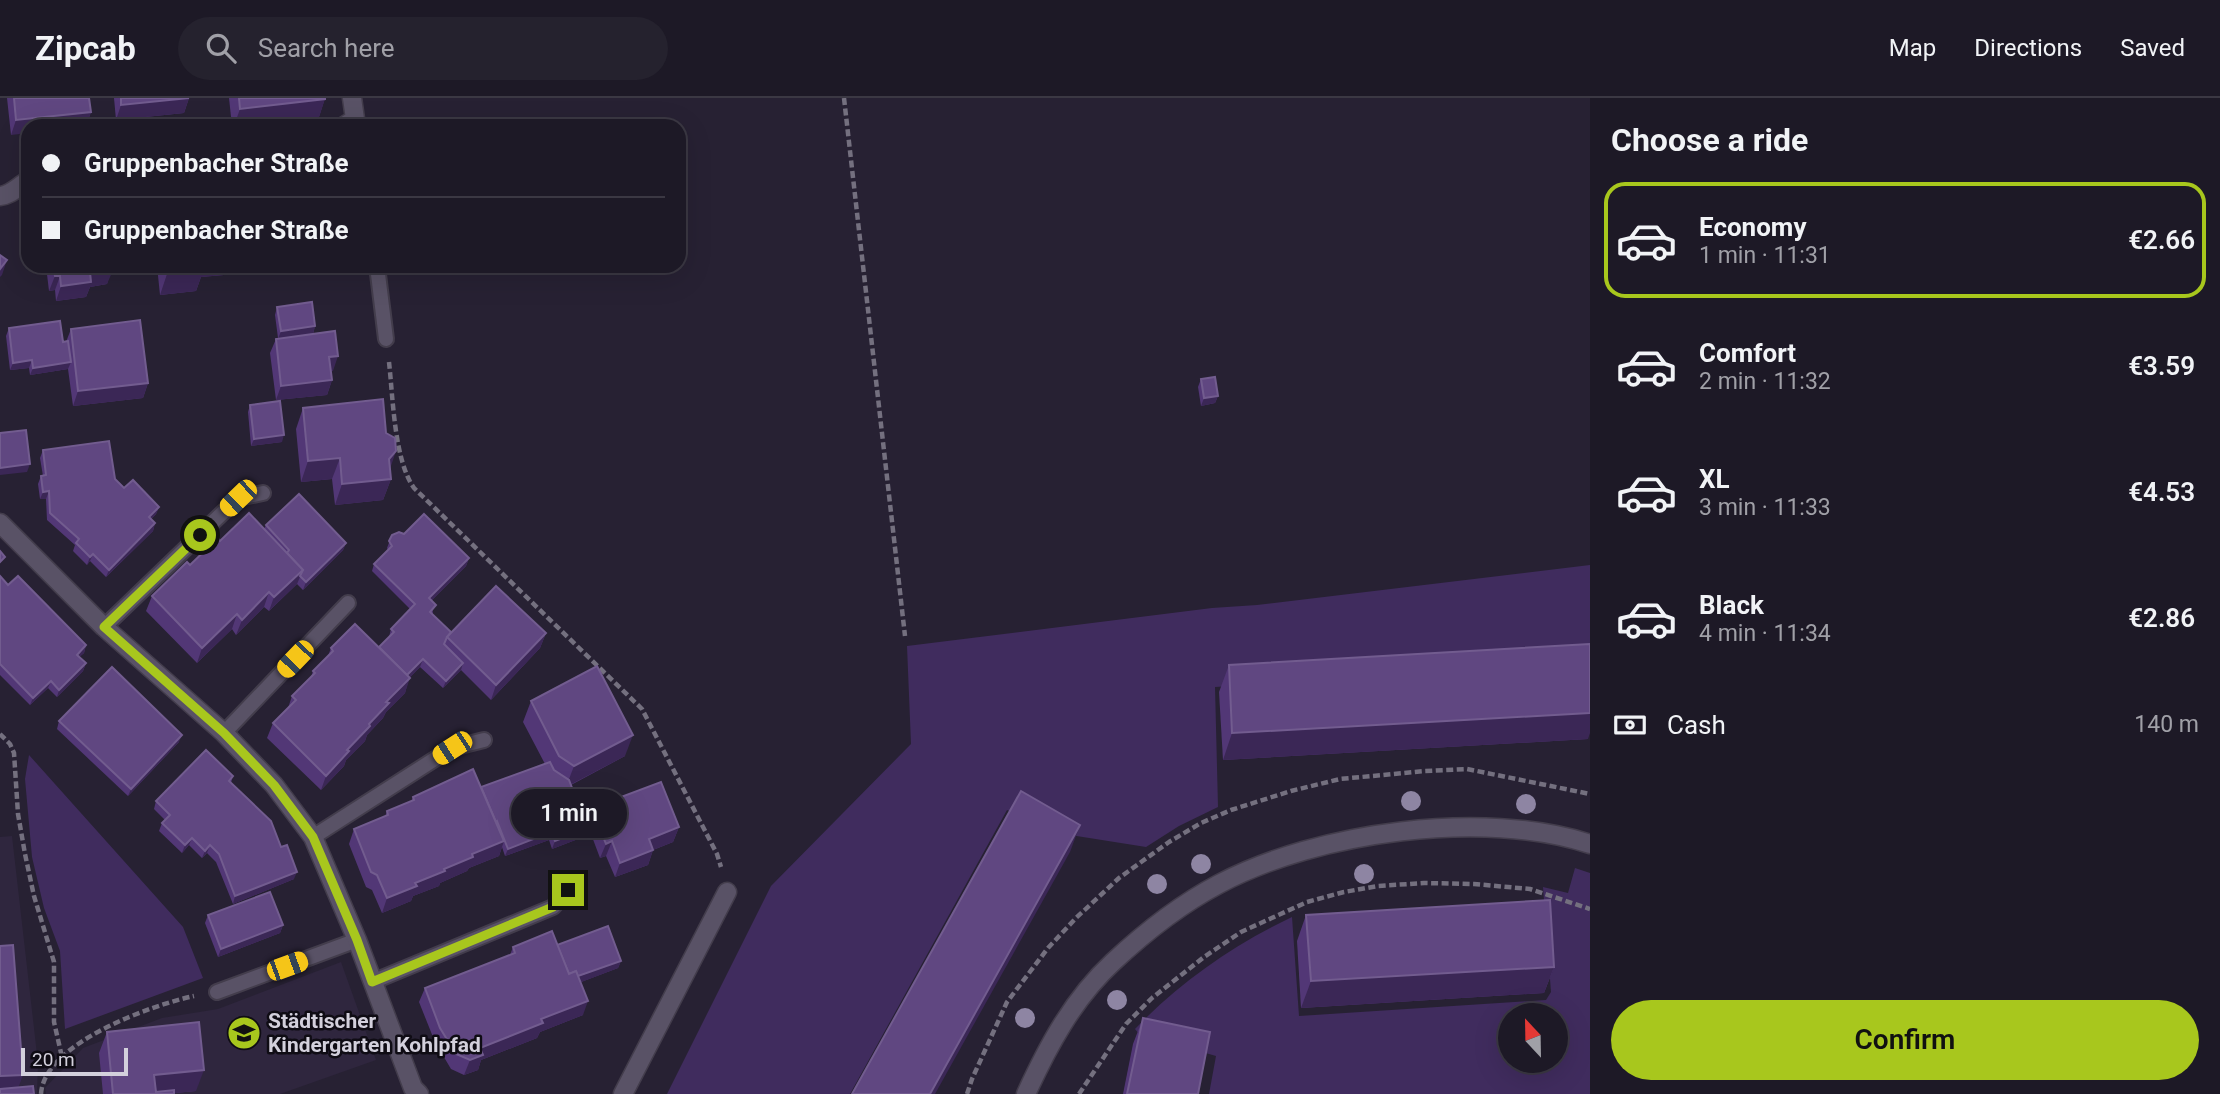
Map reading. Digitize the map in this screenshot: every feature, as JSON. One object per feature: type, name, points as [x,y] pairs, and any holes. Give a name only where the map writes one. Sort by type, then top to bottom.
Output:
[{"type":"street","points":[[352,98],[352,119]]},
{"type":"street","points":[[0,196],[8,195],[21,185]]},
{"type":"street","points":[[0,523],[104,627],[224,733],[274,785],[313,837],[357,940],[413,1088],[418,1094]]},
{"type":"street","points":[[1026,1094],[1062,1023],[1112,963],[1151,929],[1185,905],[1240,874],[1275,860],[1327,845],[1408,830],[1468,826],[1545,833],[1590,844]]},
{"type":"street","points":[[623,1094],[727,892]]},
{"type":"lane","points":[[378,273],[386,339]]},
{"type":"lane","points":[[104,627],[238,498],[263,493]]},
{"type":"lane","points":[[224,733],[348,603]]},
{"type":"lane","points":[[313,837],[452,748],[484,740]]},
{"type":"lane","points":[[372,982],[553,907],[568,890]]},
{"type":"lane","points":[[217,992],[357,940]]},
{"type":"path","points":[[844,98],[905,636]]},
{"type":"path","points":[[386,339],[400,453],[407,479],[642,709],[717,854],[727,892]]},
{"type":"path","points":[[0,734],[14,752],[18,814],[23,841],[34,896],[54,962],[54,1022],[62,1057]]},
{"type":"path","points":[[1079,1094],[1126,1024],[1152,998],[1241,932],[1307,902],[1378,886],[1424,883],[1530,889],[1590,909]]},
{"type":"path","points":[[41,1094],[44,1078],[81,1040],[137,1013],[217,992]]},
{"type":"shaded area","points":[[1590,565],[1590,664],[1215,687],[1218,807],[1179,826],[1146,847],[1064,834],[1007,810],[850,1094],[667,1094],[771,886],[911,744],[907,646]]},
{"type":"shaded area","points":[[29,755],[183,927],[203,978],[65,1029],[60,951],[44,908],[32,857],[25,779]]},
{"type":"shaded area","points":[[12,836],[38,1063],[37,1094],[0,1094],[0,837]]},
{"type":"shaded area","points":[[1575,868],[1590,873],[1590,1094],[1209,1094],[1216,1056],[1139,1034],[1135,1029],[1170,996],[1208,966],[1292,917],[1299,1016],[1498,1003],[1498,1073],[1568,1073],[1568,1003],[1500,1003],[1546,1000],[1551,992],[1543,887],[1568,893]]},
{"type":"shaded area","name":"Städtischer Kindergarten Kohlpfad","points":[[341,962],[376,1060],[280,1094],[46,1094],[45,1088],[83,1048],[162,1018],[218,1009]]},
{"type":"building","points":[[14,98],[89,98],[91,112],[16,120]]},
{"type":"building","points":[[121,98],[189,98],[121,105]]},
{"type":"building","points":[[239,98],[325,98],[325,99],[240,109]]},
{"type":"building","points":[[0,255],[7,260],[0,269]]},
{"type":"building","points":[[54,273],[90,273],[91,282],[61,286],[60,276],[55,276]]},
{"type":"building","points":[[312,302],[315,326],[281,331],[277,307]]},
{"type":"building","points":[[140,320],[148,383],[78,391],[71,329]]},
{"type":"building","points":[[60,321],[63,342],[68,341],[71,362],[33,368],[32,360],[13,363],[9,328]]},
{"type":"building","points":[[335,331],[338,356],[329,357],[332,380],[281,386],[276,339]]},
{"type":"building","points":[[1215,377],[1218,396],[1204,398],[1201,379]]},
{"type":"building","points":[[383,399],[386,433],[395,438],[396,451],[389,459],[391,479],[342,484],[340,458],[308,461],[303,408]]},
{"type":"building","points":[[280,401],[284,435],[254,439],[250,405]]},
{"type":"building","points":[[26,430],[30,464],[0,468],[0,433]]},
{"type":"building","points":[[109,441],[115,479],[124,488],[133,480],[159,507],[149,517],[155,523],[109,570],[93,554],[90,557],[76,543],[79,539],[50,513],[49,491],[43,492],[41,476],[46,475],[43,450]]},
{"type":"building","points":[[299,494],[346,543],[306,582],[300,576],[303,570],[287,553],[289,550],[266,525]]},
{"type":"building","points":[[249,513],[303,570],[274,597],[269,592],[242,620],[237,614],[202,648],[152,596],[187,562],[190,565]]},
{"type":"building","points":[[424,514],[469,558],[429,598],[436,605],[430,612],[451,632],[444,644],[463,663],[446,681],[423,659],[407,675],[379,647],[394,632],[391,629],[415,604],[374,564],[392,546],[389,541],[392,535],[399,532],[404,534]]},
{"type":"building","points":[[0,576],[8,585],[18,576],[86,645],[77,655],[86,663],[59,690],[51,681],[33,698],[0,664]]},
{"type":"building","points":[[496,586],[546,633],[496,685],[447,637]]},
{"type":"building","points":[[355,624],[410,678],[386,702],[389,703],[326,776],[273,723],[296,700],[292,696],[333,651],[331,648]]},
{"type":"building","points":[[1590,644],[1590,713],[1232,733],[1229,665]]},
{"type":"building","points":[[597,666],[633,735],[574,766],[559,756],[531,701]]},
{"type":"building","points":[[112,667],[182,735],[131,789],[59,721]]},
{"type":"building","points":[[206,750],[233,776],[229,781],[271,821],[281,847],[287,845],[297,872],[235,896],[219,854],[210,845],[205,851],[192,838],[185,845],[162,823],[170,815],[156,801]]},
{"type":"building","points":[[550,762],[554,770],[569,780],[577,801],[583,799],[594,826],[555,841],[551,832],[508,849],[481,787]]},
{"type":"building","points":[[473,769],[504,841],[415,883],[417,886],[387,898],[377,875],[371,872],[354,829],[388,815],[387,811]]},
{"type":"building","points":[[661,782],[679,827],[649,839],[653,850],[620,863],[612,841],[606,844],[594,815],[600,812],[597,806]]},
{"type":"building","points":[[1021,791],[1080,825],[930,1094],[852,1094]]},
{"type":"building","points":[[270,892],[283,925],[221,949],[208,915]]},
{"type":"building","points":[[1550,900],[1554,967],[1311,981],[1306,915]]},
{"type":"building","points":[[608,926],[621,961],[578,976],[576,971],[569,974],[557,945]]},
{"type":"building","points":[[552,931],[569,974],[576,971],[588,1001],[541,1019],[543,1023],[480,1048],[483,1055],[470,1060],[456,1054],[440,1028],[425,988],[515,953],[513,947]]},
{"type":"building","points":[[13,945],[23,1075],[0,1076],[0,946]]},
{"type":"building","points":[[1143,1018],[1210,1032],[1198,1094],[1127,1094]]},
{"type":"building","points":[[199,1022],[204,1070],[154,1075],[156,1092],[174,1090],[174,1094],[113,1094],[107,1032]]},
{"type":"building","points":[[33,1086],[34,1094],[0,1094],[0,1089]]},
{"type":"place","name":"Städtischer Kindergarten Kohlpfad","points":[[244,1033]]},
{"type":"route","points":[[200,535],[104,627],[224,733],[274,785],[313,837],[372,982],[553,907],[568,890]]}]
